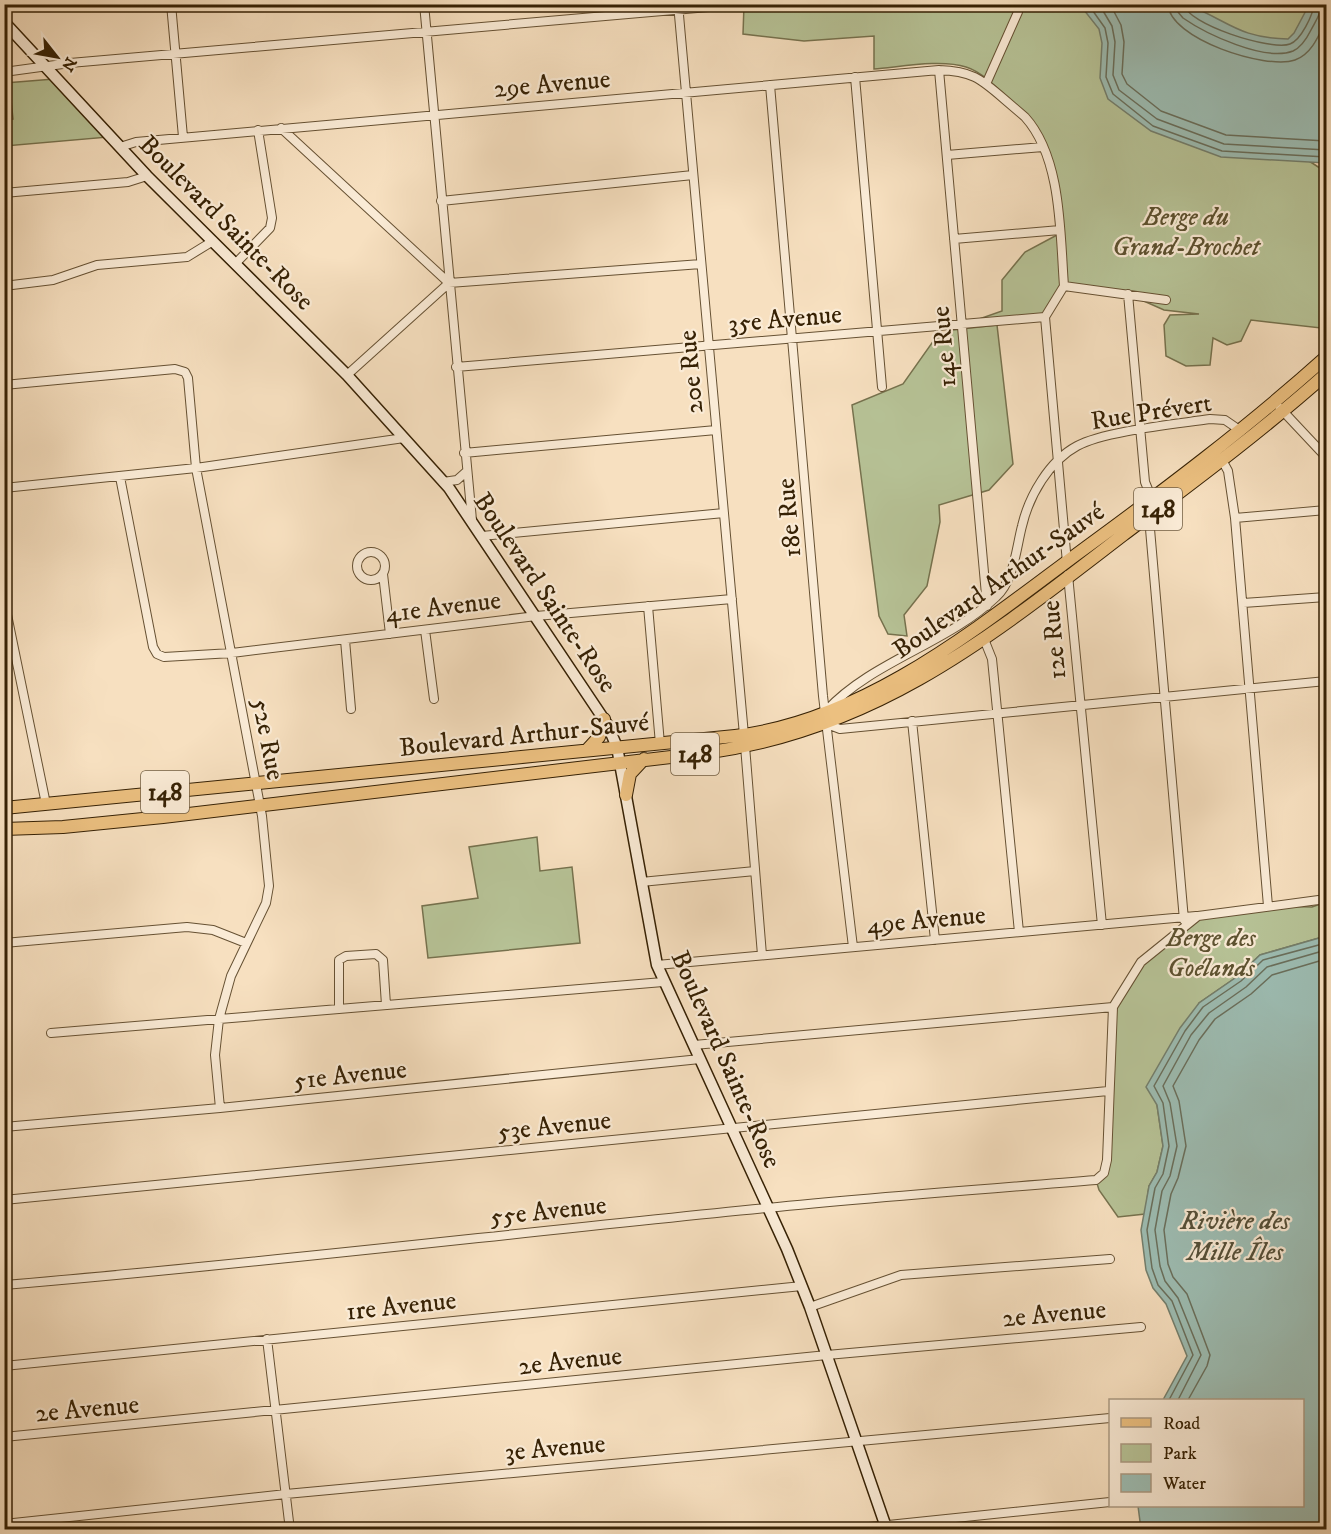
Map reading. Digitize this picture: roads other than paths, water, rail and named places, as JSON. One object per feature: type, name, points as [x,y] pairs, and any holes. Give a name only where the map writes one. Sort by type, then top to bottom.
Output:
[{"type":"main road","name":"Boulevard Arthur-Sauvé","points":[[1279,407],[1326,357]]},
{"type":"main road","name":"Boulevard Arthur-Sauvé","points":[[826,718],[896,679],[991,619],[1152,499],[1326,374]]},
{"type":"main road","name":"Boulevard Arthur-Sauvé","points":[[6,829],[87,825],[644,759],[744,741],[781,727],[826,718],[902,691],[984,639],[1222,460],[1244,435]]},
{"type":"main road","points":[[587,750],[599,737],[604,719]]},
{"type":"main road","name":"Boulevard Arthur-Sauvé","points":[[4,808],[617,747],[744,741]]},
{"type":"main road","points":[[626,795],[630,774],[644,759]]},
{"type":"street","points":[[171,4],[183,137]]},
{"type":"street","points":[[424,4],[448,283],[472,522]]},
{"type":"street","points":[[986,84],[1018,12],[1018,4]]},
{"type":"street","points":[[4,72],[70,63],[720,6]]},
{"type":"street","name":"20e Rue","points":[[678,8],[762,955]]},
{"type":"street","name":"Boulevard Sainte-Rose","points":[[4,22],[147,176],[347,375],[443,482],[482,536],[604,719],[617,747],[657,965],[769,1207],[802,1286],[886,1527]]},
{"type":"street","name":"14e Rue","points":[[939,70],[987,605],[991,619]]},
{"type":"street","name":"29e Avenue","points":[[120,147],[136,142],[258,130],[855,77],[961,70],[975,75],[1026,118],[1043,147],[1051,167],[1060,230],[1064,286]]},
{"type":"street","points":[[855,77],[882,387]]},
{"type":"street","name":"18e Rue","points":[[770,85],[826,718],[853,947]]},
{"type":"street","points":[[281,128],[448,283]]},
{"type":"street","points":[[236,263],[270,228],[272,218],[258,130]]},
{"type":"street","points":[[947,155],[1043,147]]},
{"type":"street","points":[[441,201],[693,175]]},
{"type":"street","points":[[4,193],[128,182],[147,176]]},
{"type":"street","points":[[954,238],[1060,230]]},
{"type":"street","points":[[4,286],[53,280],[97,265],[187,257],[213,241]]},
{"type":"street","points":[[347,375],[448,283],[701,264]]},
{"type":"street","points":[[1045,317],[1064,286],[1166,300]]},
{"type":"street","points":[[1128,294],[1145,482],[1152,499]]},
{"type":"street","name":"35e Avenue","points":[[456,367],[1045,317]]},
{"type":"street","name":"12e Rue","points":[[1045,317],[1101,924]]},
{"type":"street","name":"52e Rue","points":[[4,385],[175,369],[185,372],[196,468],[260,806],[268,895],[231,976],[219,1019],[215,1055],[220,1108]]},
{"type":"street","points":[[1279,407],[1326,457]]},
{"type":"street","name":"Rue Prévert","points":[[826,718],[842,695],[987,605],[1007,584],[1029,506],[1058,460],[1085,442],[1219,418],[1244,435]]},
{"type":"street","points":[[464,453],[716,430]]},
{"type":"street","points":[[4,488],[196,468],[404,438]]},
{"type":"street","points":[[1222,460],[1228,471],[1243,603],[1268,906]]},
{"type":"street","points":[[443,482],[457,480],[466,472]]},
{"type":"street","name":"41e Avenue","points":[[120,477],[153,647],[157,654],[164,657],[232,653],[536,616],[732,599]]},
{"type":"street","points":[[1234,518],[1326,510]]},
{"type":"street","points":[[482,536],[724,513]]},
{"type":"street","points":[[1144,519],[1150,529],[1184,927]]},
{"type":"street","points":[[383,574],[390,634]]},
{"type":"street","points":[[1243,603],[1326,597]]},
{"type":"street","points":[[4,600],[46,804]]},
{"type":"street","points":[[648,606],[660,744]]},
{"type":"street","points":[[425,630],[434,699]]},
{"type":"street","points":[[984,639],[992,659],[1019,932]]},
{"type":"street","points":[[345,640],[351,709]]},
{"type":"street","points":[[826,718],[840,729],[1326,681]]},
{"type":"street","points":[[912,721],[935,940]]},
{"type":"street","points":[[641,882],[755,871]]},
{"type":"street","name":"49e Avenue","points":[[657,965],[1198,916],[1268,906],[1313,903],[1326,899]]},
{"type":"street","points":[[1108,1091],[1113,1007],[1141,962],[1198,916]]},
{"type":"street","points":[[4,943],[187,927],[213,930],[246,943]]},
{"type":"street","points":[[339,1009],[339,960],[346,956],[376,954],[383,960],[386,1005]]},
{"type":"street","points":[[51,1033],[663,982]]},
{"type":"street","points":[[694,1045],[1113,1007]]},
{"type":"street","name":"51e Avenue","points":[[4,1127],[220,1108],[700,1059]]},
{"type":"street","name":"53e Avenue","points":[[4,1200],[1108,1091]]},
{"type":"street","name":"55e Avenue","points":[[4,1285],[184,1270],[287,1256],[769,1207],[1096,1180],[1104,1173],[1107,1160],[1108,1091]]},
{"type":"street","points":[[810,1307],[902,1275],[1110,1259]]},
{"type":"street","name":"1re Avenue","points":[[4,1366],[802,1286]]},
{"type":"street","name":"2e Avenue","points":[[4,1437],[276,1412],[827,1355],[1141,1327]]},
{"type":"street","points":[[267,1339],[290,1530]]},
{"type":"street","name":"3e Avenue","points":[[4,1524],[286,1494],[1109,1418]]},
{"type":"street","points":[[840,1530],[1109,1502]]},
{"type":"water","points":[[1168,3],[1188,5],[1245,32],[1257,36],[1288,39],[1294,33],[1309,5],[1326,5],[1326,163],[1221,157],[1151,131],[1108,99],[1100,78],[1102,43],[1099,29],[1080,5]]},
{"type":"water","name":"Rivière des Mille Îles","points":[[1326,936],[1326,1529],[1141,1529],[1138,1507],[1304,1507],[1304,1399],[1164,1399],[1187,1356],[1166,1304],[1153,1288],[1146,1270],[1141,1230],[1149,1186],[1157,1172],[1163,1146],[1157,1105],[1146,1087],[1180,1028],[1199,1003],[1238,976],[1260,955]]},
{"type":"park label","name":"Berge du Grand-Brochet","points":[[1186,231]]},
{"type":"park label","name":"Berge des Goélands","points":[[1211,952]]}]
